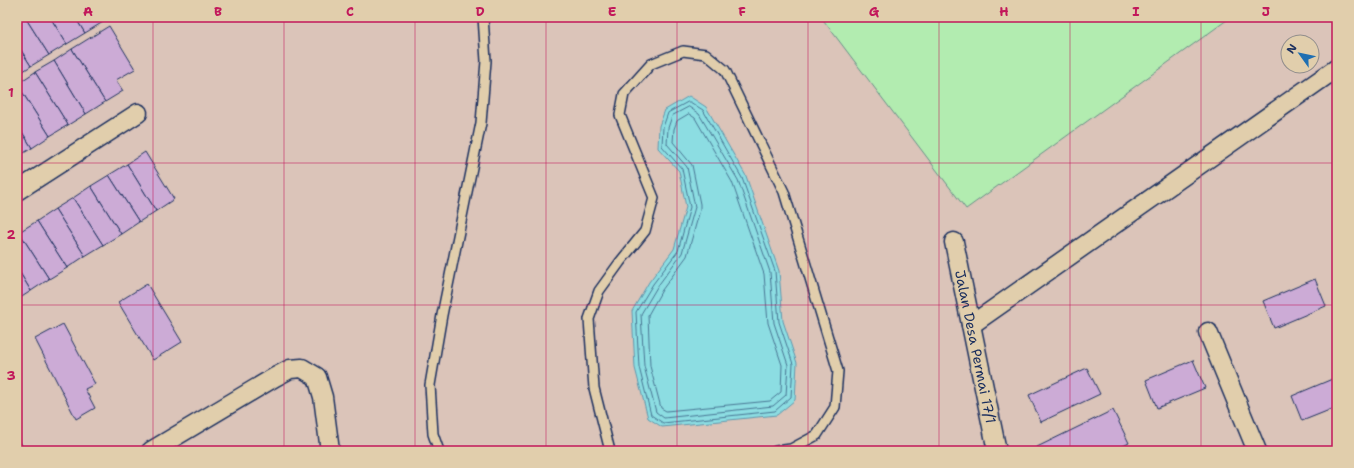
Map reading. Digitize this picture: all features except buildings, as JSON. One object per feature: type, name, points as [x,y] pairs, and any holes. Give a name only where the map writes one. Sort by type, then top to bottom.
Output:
[{"type":"street","points":[[971,325],[1337,68]]},
{"type":"street","points":[[17,191],[138,113]]},
{"type":"street","name":"Jalan Desa Permai 17/1","points":[[954,242],[997,451]]},
{"type":"street","points":[[1208,332],[1257,451]]},
{"type":"street","points":[[151,451],[275,377],[290,370],[302,368],[317,377],[323,397],[330,451]]},
{"type":"lane","points":[[439,451],[433,434],[430,385],[442,315],[481,123],[486,61],[483,17]]},
{"type":"lane","points":[[610,451],[594,388],[589,319],[599,291],[645,231],[654,198],[620,115],[624,94],[651,64],[683,51],[706,54],[725,70],[784,192],[838,372],[835,406],[817,435],[791,449],[776,451]]},
{"type":"green space","points":[[821,17],[1231,17],[966,209]]},
{"type":"water","points":[[689,96],[706,107],[746,176],[779,271],[783,321],[797,363],[795,400],[777,415],[662,427],[648,418],[635,368],[632,311],[649,282],[674,249],[686,207],[679,171],[658,148],[659,126],[665,110]]}]
